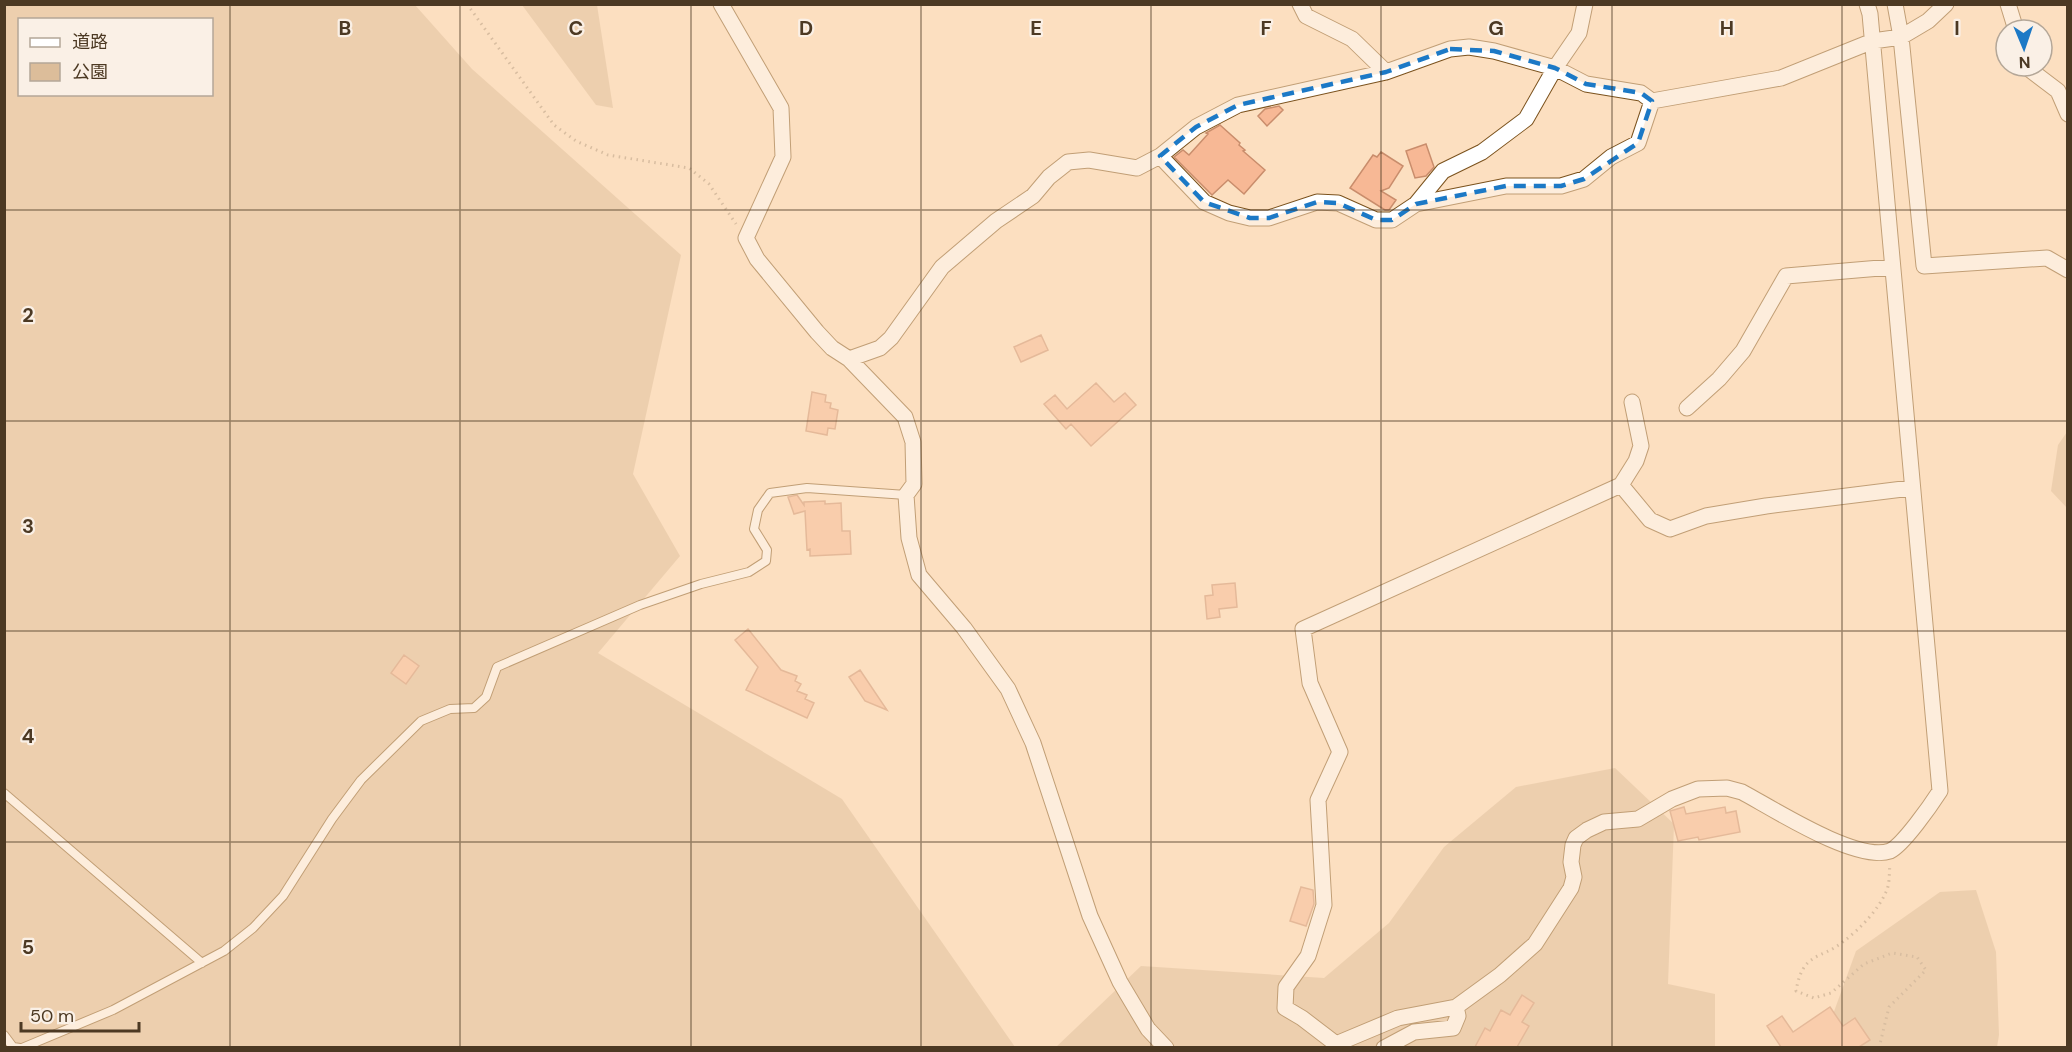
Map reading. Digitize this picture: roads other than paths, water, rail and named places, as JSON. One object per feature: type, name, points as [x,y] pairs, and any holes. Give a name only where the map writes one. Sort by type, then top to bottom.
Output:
[{"type":"street","points":[[721,4],[781,108],[783,157],[746,238],[757,259],[817,332],[832,348],[849,359],[904,417],[913,442],[914,484],[906,495],[909,538],[919,575],[964,628],[1008,689],[1033,743],[1090,916],[1120,982],[1148,1029],[1166,1047]]},
{"type":"street","points":[[1300,4],[1306,16],[1352,39],[1386,72]]},
{"type":"street","points":[[1160,156],[1204,202],[1229,213],[1250,218],[1269,218],[1317,202],[1338,203],[1376,220],[1392,220],[1416,204],[1443,171],[1482,152],[1526,119],[1555,68],[1579,33],[1585,4]]},
{"type":"street","points":[[1632,402],[1641,446],[1636,461],[1621,485],[1304,629],[1310,683],[1340,752],[1318,800],[1324,905],[1308,956],[1286,987],[1285,1008],[1336,1044],[1398,1018],[1456,1007],[1500,975],[1535,944],[1571,888],[1574,876],[1571,862],[1576,838],[1604,822],[1638,819],[1672,799],[1698,789],[1727,788],[1742,792],[1840,844],[1876,853],[1892,850],[1922,818],[1940,791],[1911,488],[1873,41],[1867,4]]},
{"type":"street","points":[[1895,4],[1901,37],[1924,266],[2048,258],[2067,270]]},
{"type":"street","points":[[849,359],[880,348],[891,338],[942,267],[996,221],[1033,196],[1049,177],[1068,162],[1089,160],[1137,168],[1160,156],[1196,127],[1238,105],[1386,72],[1450,49],[1469,47],[1494,51],[1555,68],[1586,84],[1641,93],[1652,101],[1780,78],[1873,41],[1901,37],[1928,21],[1946,4]]},
{"type":"street","points":[[2041,78],[2058,90],[2067,114]]},
{"type":"street","points":[[1416,204],[1506,186],[1561,186],[1584,179],[1611,157],[1638,143],[1652,101]]},
{"type":"street","points":[[1687,408],[1719,379],[1743,351],[1786,276],[1892,267]]},
{"type":"street","points":[[1621,485],[1650,520],[1670,529],[1706,516],[1911,488]]},
{"type":"street","points":[[1384,1047],[1414,1032],[1453,1028],[1458,1016],[1456,1007]]},
{"type":"lane","points":[[4,1035],[13,1047],[21,1047],[113,1010],[224,951],[252,928],[283,896],[332,819],[361,780],[421,721],[450,709],[474,708],[486,697],[497,667],[640,605],[700,584],[749,572],[766,561],[767,550],[754,529],[758,510],[770,494],[807,488],[906,495]]},
{"type":"lane","points":[[4,793],[202,963]]}]
